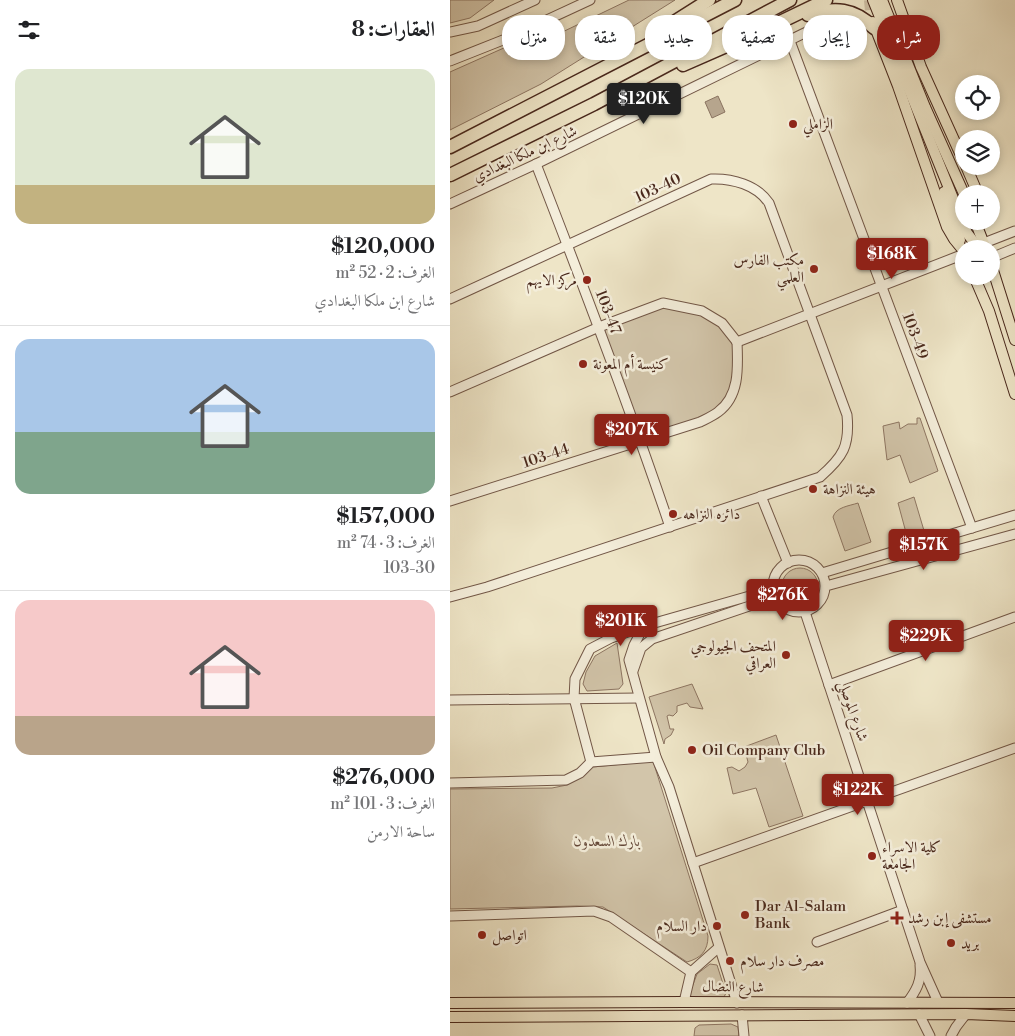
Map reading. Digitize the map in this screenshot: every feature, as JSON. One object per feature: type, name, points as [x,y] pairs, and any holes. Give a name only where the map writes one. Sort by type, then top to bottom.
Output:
[{"type":"highway","points":[[580,80],[709,0]]},
{"type":"highway","points":[[450,148],[735,0]]},
{"type":"highway","points":[[450,175],[594,104],[790,0]]},
{"type":"highway","points":[[793,16],[826,0]]},
{"type":"highway","points":[[793,20],[824,10],[836,10],[864,18],[874,28]]},
{"type":"highway","points":[[594,104],[722,48]]},
{"type":"main road","points":[[872,0],[921,109],[959,185]]},
{"type":"main road","points":[[882,0],[967,233],[975,240]]},
{"type":"main road","points":[[897,0],[924,74],[955,142]]},
{"type":"main road","points":[[870,11],[874,28],[898,86],[947,226],[955,240]]},
{"type":"main road","points":[[921,109],[959,240]]},
{"type":"main road","points":[[978,285],[989,312],[1015,394]]},
{"type":"main road","points":[[984,285],[989,312]]},
{"type":"main road","points":[[998,285],[1015,340]]},
{"type":"main road","name":"شارع النضال","points":[[450,1003],[1015,1003]]},
{"type":"main road","name":"شارع النضال","points":[[450,1017],[919,1014],[1015,1016]]},
{"type":"main road","points":[[1000,1015],[1015,1022]]},
{"type":"street","points":[[450,32],[478,26],[535,0]]},
{"type":"street","points":[[450,61],[508,38],[590,0]]},
{"type":"street","name":"103-49","points":[[793,49],[972,528]]},
{"type":"street","name":"شارع ابن ملكا البغدادي","points":[[450,204],[751,60]]},
{"type":"street","name":"103-47","points":[[536,164],[641,440],[670,527]]},
{"type":"street","name":"103-40","points":[[450,299],[568,246],[711,178],[729,180],[758,191],[769,203],[847,415],[849,433],[844,449],[835,464],[820,477],[487,587],[450,597]]},
{"type":"street","points":[[997,240],[1015,231]]},
{"type":"street","points":[[1000,254],[1015,248]]},
{"type":"street","points":[[450,392],[599,327],[663,304],[702,311],[722,324],[737,342],[882,286],[955,255]]},
{"type":"street","name":"103-44","points":[[450,501],[700,422],[718,412],[733,397],[738,370],[737,342]]},
{"type":"street","points":[[760,496],[788,563]]},
{"type":"street","points":[[822,573],[1015,515]]},
{"type":"street","points":[[826,586],[1015,534]]},
{"type":"street","points":[[803,560],[817,567],[822,573],[826,586],[823,598],[816,607],[805,612],[796,612],[788,610],[781,605],[775,593],[777,574],[788,563],[803,560]]},
{"type":"street","points":[[592,762],[574,698],[575,678],[590,649],[611,638],[644,626],[775,593]]},
{"type":"street","points":[[632,672],[641,648],[652,639],[775,593]]},
{"type":"street","name":"شارع الموصلي","points":[[805,612],[920,962],[938,1002]]},
{"type":"street","points":[[829,685],[1015,617]]},
{"type":"street","points":[[644,626],[629,660],[638,698],[737,1003]]},
{"type":"street","points":[[450,700],[638,698]]},
{"type":"street","points":[[693,863],[1015,748]]},
{"type":"street","points":[[450,784],[566,780],[580,773],[592,762],[656,757]]},
{"type":"street","points":[[817,942],[903,910]]},
{"type":"street","points":[[450,916],[594,911],[611,917],[690,972]]},
{"type":"street","points":[[684,1002],[690,972],[718,948]]},
{"type":"street","name":"شارع الموصلي","points":[[907,1003],[919,983],[921,973],[920,962]]},
{"type":"street","points":[[919,1014],[930,1036]]},
{"type":"street","points":[[951,1036],[966,1014]]},
{"type":"street","points":[[742,1015],[744,1036]]},
{"type":"green space","points":[[450,0],[494,0],[470,18],[450,23]]},
{"type":"green space","points":[[629,0],[675,0],[651,15],[645,15],[645,19],[635,25],[635,15],[598,15]]},
{"type":"green space","points":[[575,26],[575,60],[579,60],[541,84],[450,130],[450,72],[502,49],[502,60],[565,60],[565,31]]},
{"type":"green space","points":[[663,303],[702,311],[737,342],[737,395],[700,422],[641,440],[604,330],[625,318]]},
{"type":"green space","points":[[917,418],[920,418],[938,471],[910,483],[900,455],[887,460],[883,426],[899,422],[900,429],[908,424],[917,424]]},
{"type":"green space","points":[[914,497],[925,534],[908,540],[898,503]]},
{"type":"green space","points":[[858,503],[871,542],[845,551],[833,517],[840,509]]},
{"type":"green space","points":[[800,568],[807,569],[813,573],[817,579],[817,593],[813,599],[807,603],[800,604],[793,603],[787,599],[783,593],[782,586],[783,579],[787,573],[793,569]]},
{"type":"green space","points":[[617,643],[623,684],[619,689],[587,691],[583,684],[586,672],[595,656]]},
{"type":"green space","points":[[692,684],[703,709],[690,707],[687,703],[677,706],[677,712],[673,716],[667,716],[670,729],[674,729],[671,735],[665,739],[664,744],[649,697]]},
{"type":"green space","points":[[776,735],[803,816],[769,827],[756,788],[733,794],[727,768],[732,767],[739,771],[745,767],[748,762],[744,747]]},
{"type":"green space","name":"بارك السعدون","points":[[653,761],[708,936],[707,946],[700,956],[687,962],[603,907],[450,909],[450,789],[552,788],[567,785],[593,767]]},
{"type":"green space","points":[[710,964],[717,965],[726,993],[724,997],[688,998],[697,974]]},
{"type":"green space","points":[[731,1024],[738,1027],[739,1036],[694,1036],[695,1028],[699,1025]]},
{"type":"shaded area","points":[[718,96],[725,112],[712,118],[705,102]]},
{"type":"tunnel","points":[[869,0],[870,11]]},
{"type":"place","name":"الزاملي","points":[[793,124]]},
{"type":"place","name":"مكتب الفارس العلمي","points":[[814,269]]},
{"type":"place","name":"مركز الايهم","points":[[587,280]]},
{"type":"place","name":"كنيسة أم المعونة","points":[[583,364]]},
{"type":"place","name":"هيئة النزاهة","points":[[813,489]]},
{"type":"place","name":"دائره النزاهه","points":[[673,514]]},
{"type":"place","name":"المتحف الجيولوجي العراقي","points":[[786,655]]},
{"type":"place","name":"Oil Company Club","points":[[692,750]]},
{"type":"place","name":"كلية الاسراء الجامعة","points":[[872,856]]},
{"type":"place","name":"Dar Al-Salam Bank","points":[[745,915]]},
{"type":"place","name":"مستشفى إبن رشد","points":[[897,918]]},
{"type":"place","name":"دار السلام","points":[[717,926]]},
{"type":"place","name":"اتواصل","points":[[482,935]]},
{"type":"place","name":"بريد","points":[[951,943]]},
{"type":"place","name":"مصرف دار سلام","points":[[730,961]]}]
